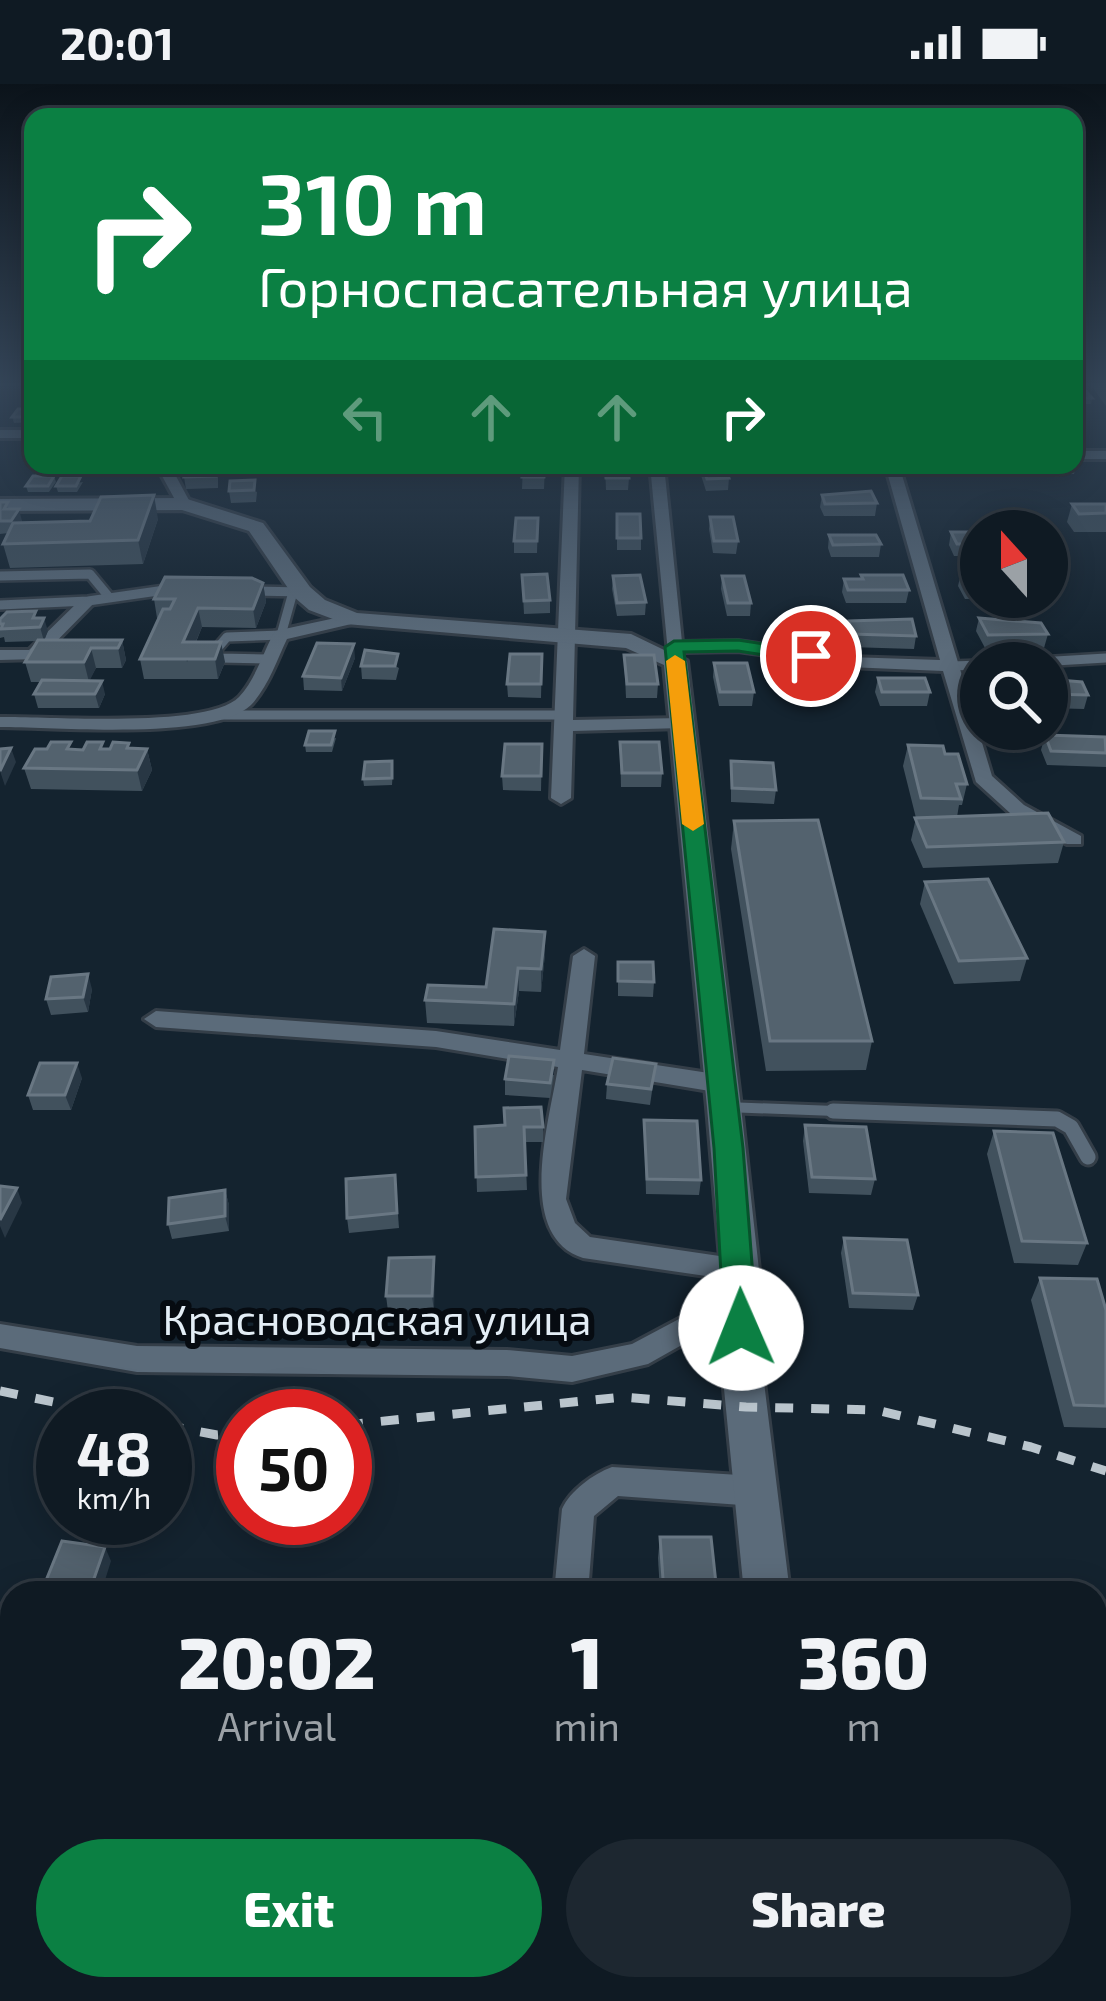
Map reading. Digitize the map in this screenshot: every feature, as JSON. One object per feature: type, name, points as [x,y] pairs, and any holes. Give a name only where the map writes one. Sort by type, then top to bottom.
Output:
[{"type":"main road","points":[[0,505],[184,504],[256,527],[297,592],[354,620],[566,632],[631,641],[675,654],[723,1095],[740,1284],[741,1358],[766,1581]]},
{"type":"street","points":[[168,474],[184,504]]},
{"type":"street","points":[[561,798],[572,474]]},
{"type":"street","points":[[658,474],[675,654],[738,646],[848,662],[952,666]]},
{"type":"street","points":[[895,474],[983,778],[1017,809],[1074,841]]},
{"type":"street","points":[[0,656],[33,655],[88,601]]},
{"type":"street","points":[[0,722],[172,721],[223,715],[243,704],[281,635],[354,620]]},
{"type":"street","points":[[566,721],[682,723]]},
{"type":"street","points":[[584,956],[553,1198],[563,1229],[583,1247],[740,1284]]},
{"type":"street","points":[[156,1019],[436,1039],[723,1095]]},
{"type":"street","name":"Красноводская улица","points":[[0,1336],[137,1359],[507,1363],[572,1369],[638,1355],[740,1284]]},
{"type":"street","points":[[572,1581],[578,1509],[612,1480],[755,1491]]},
{"type":"lane","points":[[0,576],[90,574],[110,597]]},
{"type":"lane","points":[[0,605],[182,590]]},
{"type":"lane","points":[[248,591],[297,592],[281,635],[227,637],[215,652],[220,658],[267,659]]},
{"type":"lane","points":[[1068,660],[1106,658]]},
{"type":"lane","points":[[952,666],[960,666]]},
{"type":"lane","points":[[223,715],[566,721]]},
{"type":"lane","points":[[723,1095],[1057,1118],[1071,1127],[1088,1157]]},
{"type":"building","points":[[606,474],[629,474],[629,478],[606,478]]},
{"type":"building","points":[[705,474],[728,474],[729,478],[707,479]]},
{"type":"building","points":[[33,476],[54,476],[48,486],[26,486]]},
{"type":"building","points":[[62,476],[81,476],[76,486],[56,486]]},
{"type":"building","points":[[255,480],[254,490],[229,491],[230,481]]},
{"type":"building","points":[[871,491],[877,503],[825,504],[822,495]]},
{"type":"building","points":[[154,495],[138,540],[3,544],[13,523],[90,521],[101,497]]},
{"type":"building","points":[[0,502],[8,502],[4,509],[19,509],[11,521],[0,521]]},
{"type":"building","points":[[1072,504],[1106,504],[1106,513],[1079,514]]},
{"type":"building","points":[[617,514],[640,514],[641,538],[617,538]]},
{"type":"building","points":[[710,517],[733,517],[738,541],[714,541]]},
{"type":"building","points":[[516,518],[538,518],[537,541],[514,541]]},
{"type":"building","points":[[829,535],[876,535],[881,544],[833,545]]},
{"type":"building","points":[[547,574],[550,600],[524,601],[522,575]]},
{"type":"building","points":[[640,575],[646,602],[617,603],[613,576]]},
{"type":"building","points":[[861,575],[903,575],[909,590],[848,590],[844,579],[863,579]]},
{"type":"building","points":[[722,576],[744,576],[751,603],[728,603]]},
{"type":"building","points":[[165,577],[252,578],[263,583],[253,609],[198,608],[183,642],[221,642],[215,659],[140,659],[163,609],[170,609],[175,599],[154,599]]},
{"type":"building","points":[[36,611],[33,618],[44,618],[40,627],[1,629],[0,619],[7,612]]},
{"type":"building","points":[[979,618],[1041,623],[1048,634],[988,635]]},
{"type":"building","points":[[912,619],[916,636],[851,634],[849,621]]},
{"type":"building","points":[[38,640],[122,640],[118,648],[91,648],[84,662],[25,662]]},
{"type":"building","points":[[317,643],[354,644],[341,678],[303,676]]},
{"type":"building","points":[[365,650],[398,654],[395,666],[361,666]]},
{"type":"building","points":[[510,654],[542,654],[541,684],[507,684]]},
{"type":"building","points":[[624,655],[654,655],[658,684],[627,684]]},
{"type":"building","points":[[714,663],[747,663],[754,692],[720,692]]},
{"type":"building","points":[[878,678],[925,678],[930,692],[882,692]]},
{"type":"building","points":[[42,680],[102,681],[95,694],[34,694]]},
{"type":"building","points":[[1068,681],[1082,682],[1088,695],[1068,695]]},
{"type":"building","points":[[309,731],[335,731],[331,745],[305,745]]},
{"type":"building","points":[[1068,736],[1105,737],[1106,753],[1051,751],[1068,750]]},
{"type":"building","points":[[51,742],[71,742],[67,749],[83,750],[87,742],[103,742],[100,749],[110,749],[113,742],[147,749],[137,770],[24,768],[35,749],[47,749]]},
{"type":"building","points":[[620,742],[659,742],[662,773],[622,773]]},
{"type":"building","points":[[505,744],[542,744],[541,776],[502,776]]},
{"type":"building","points":[[908,745],[943,746],[945,754],[958,754],[967,784],[956,784],[961,799],[921,798]]},
{"type":"building","points":[[11,748],[0,771],[0,749]]},
{"type":"building","points":[[392,761],[392,778],[363,779],[365,762]]},
{"type":"building","points":[[731,761],[773,763],[776,790],[732,788]]},
{"type":"building","points":[[1048,813],[1064,842],[927,847],[915,818]]},
{"type":"building","points":[[818,820],[872,1041],[770,1041],[734,821]]},
{"type":"building","points":[[988,879],[1027,958],[959,961],[925,882]]},
{"type":"building","points":[[494,929],[545,932],[541,969],[518,968],[514,1004],[425,1000],[428,985],[486,987]]},
{"type":"building","points":[[618,962],[653,962],[654,982],[618,981]]},
{"type":"building","points":[[88,974],[83,997],[46,999],[51,977]]},
{"type":"building","points":[[509,1056],[554,1060],[550,1083],[505,1079]]},
{"type":"building","points":[[613,1058],[656,1064],[651,1089],[607,1084]]},
{"type":"building","points":[[40,1063],[77,1063],[65,1095],[28,1095]]},
{"type":"building","points":[[541,1107],[543,1127],[524,1127],[526,1175],[476,1177],[475,1127],[505,1125],[504,1108]]},
{"type":"building","points":[[644,1120],[697,1121],[701,1180],[647,1179]]},
{"type":"building","points":[[805,1125],[866,1127],[875,1179],[812,1177]]},
{"type":"building","points":[[994,1131],[1053,1133],[1087,1243],[1022,1241]]},
{"type":"building","points":[[395,1175],[397,1213],[347,1218],[346,1179]]},
{"type":"building","points":[[0,1186],[17,1188],[0,1220]]},
{"type":"building","points":[[225,1190],[225,1216],[168,1224],[169,1198]]},
{"type":"building","points":[[844,1238],[907,1240],[918,1295],[853,1293]]},
{"type":"building","points":[[434,1257],[432,1296],[386,1296],[389,1258]]},
{"type":"building","points":[[1040,1278],[1097,1279],[1106,1310],[1106,1406],[1074,1405]]},
{"type":"building","points":[[660,1537],[711,1537],[716,1581],[663,1581]]},
{"type":"building","points":[[60,1545],[105,1547],[93,1581],[46,1581]]},
{"type":"railway","points":[[0,1391],[36,1398]]},
{"type":"railway","points":[[372,1422],[623,1397],[746,1407],[876,1410],[1031,1447],[1106,1471]]},
{"type":"railway","points":[[192,1430],[216,1435]]},
{"type":"slow traffic","points":[[675,661],[693,824]]},
{"type":"route","points":[[741,1328],[728,1148],[674,647],[738,646],[811,656]]}]
